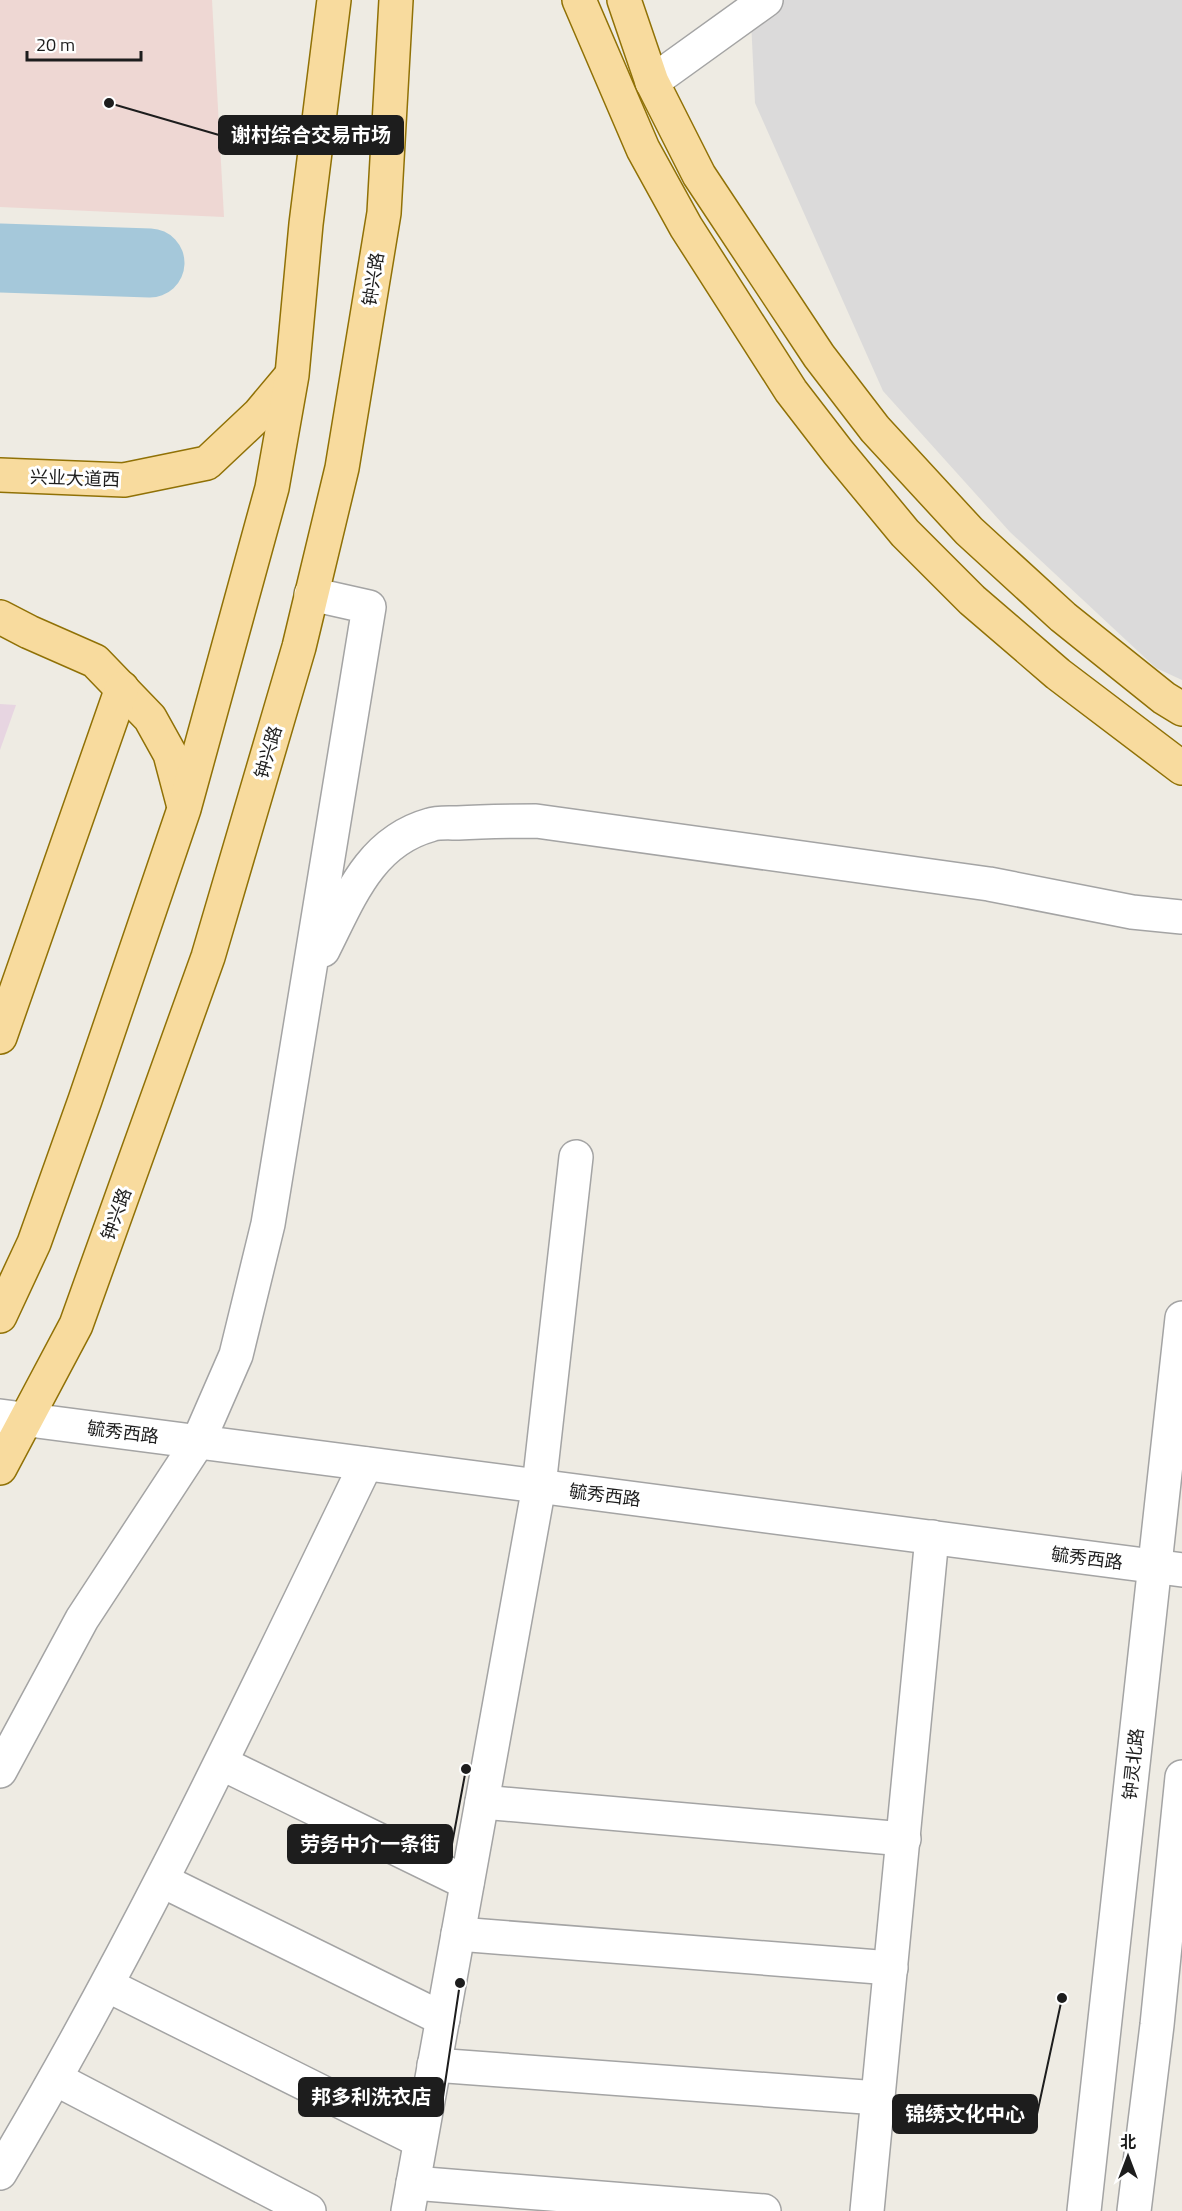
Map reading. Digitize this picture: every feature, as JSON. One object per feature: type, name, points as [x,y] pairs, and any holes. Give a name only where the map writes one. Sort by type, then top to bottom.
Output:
[{"type":"main road","points":[[0,1316],[38,1232],[184,808],[272,488],[291,375],[306,224],[334,0]]},
{"type":"main road","name":"钟兴路","points":[[0,1468],[14,1418],[76,1325],[208,957],[299,647],[342,468],[384,213],[396,0]]},
{"type":"main road","points":[[579,0],[643,149],[686,226],[790,391],[905,533],[972,600],[1058,674],[1182,768]]},
{"type":"main road","points":[[624,0],[652,82],[699,175],[819,356],[875,429],[969,531],[1064,617],[1164,698],[1182,709]]},
{"type":"main road","name":"兴业大道西","points":[[0,475],[124,480],[207,463],[259,414],[291,375]]},
{"type":"main road","points":[[0,617],[28,632],[95,661],[122,688],[150,718],[170,754],[184,808]]},
{"type":"main road","points":[[0,1037],[122,688]]},
{"type":"street","points":[[652,82],[766,0]]},
{"type":"street","points":[[0,1771],[82,1619],[198,1442],[236,1354],[266,1234],[369,607],[311,594]]},
{"type":"street","points":[[309,976],[362,876],[381,852],[404,836],[431,824],[536,821],[989,884],[1132,912],[1182,917]]},
{"type":"street","points":[[576,1157],[539,1486],[410,2197],[764,2211]]},
{"type":"street","name":"钟灵北路","points":[[1084,2211],[1168,1568],[1182,1318]]},
{"type":"street","name":"毓秀西路","points":[[14,1418],[1168,1568]]},
{"type":"street","points":[[0,2173],[56,2079],[163,1881],[366,1464]]},
{"type":"street","points":[[867,2211],[932,1537]]},
{"type":"street","points":[[221,1762],[467,1883]]},
{"type":"street","points":[[1134,2211],[1157,2025],[1182,1777]]},
{"type":"street","points":[[482,1802],[904,1839]]},
{"type":"street","points":[[163,1881],[443,2019]]},
{"type":"street","points":[[458,1934],[891,1968]]},
{"type":"street","points":[[107,1985],[420,2141]]},
{"type":"street","points":[[434,2065],[878,2098]]},
{"type":"street","points":[[56,2079],[309,2211]]},
{"type":"shaded area","points":[[0,0],[212,0],[224,217],[0,207]]},
{"type":"shaded area","points":[[750,0],[1182,0],[1182,680],[1156,668],[1010,532],[883,391],[755,103]]},
{"type":"shaded area","points":[[0,704],[16,705],[0,750]]},
{"type":"waterway","points":[[0,258],[150,263]]},
{"type":"place","name":"谢村综合交易市场","points":[[109,103]]},
{"type":"place","name":"劳务中介一条街","points":[[466,1769]]},
{"type":"place","name":"邦多利洗衣店","points":[[460,1983]]},
{"type":"place","name":"锦绣文化中心","points":[[1062,1998]]}]
